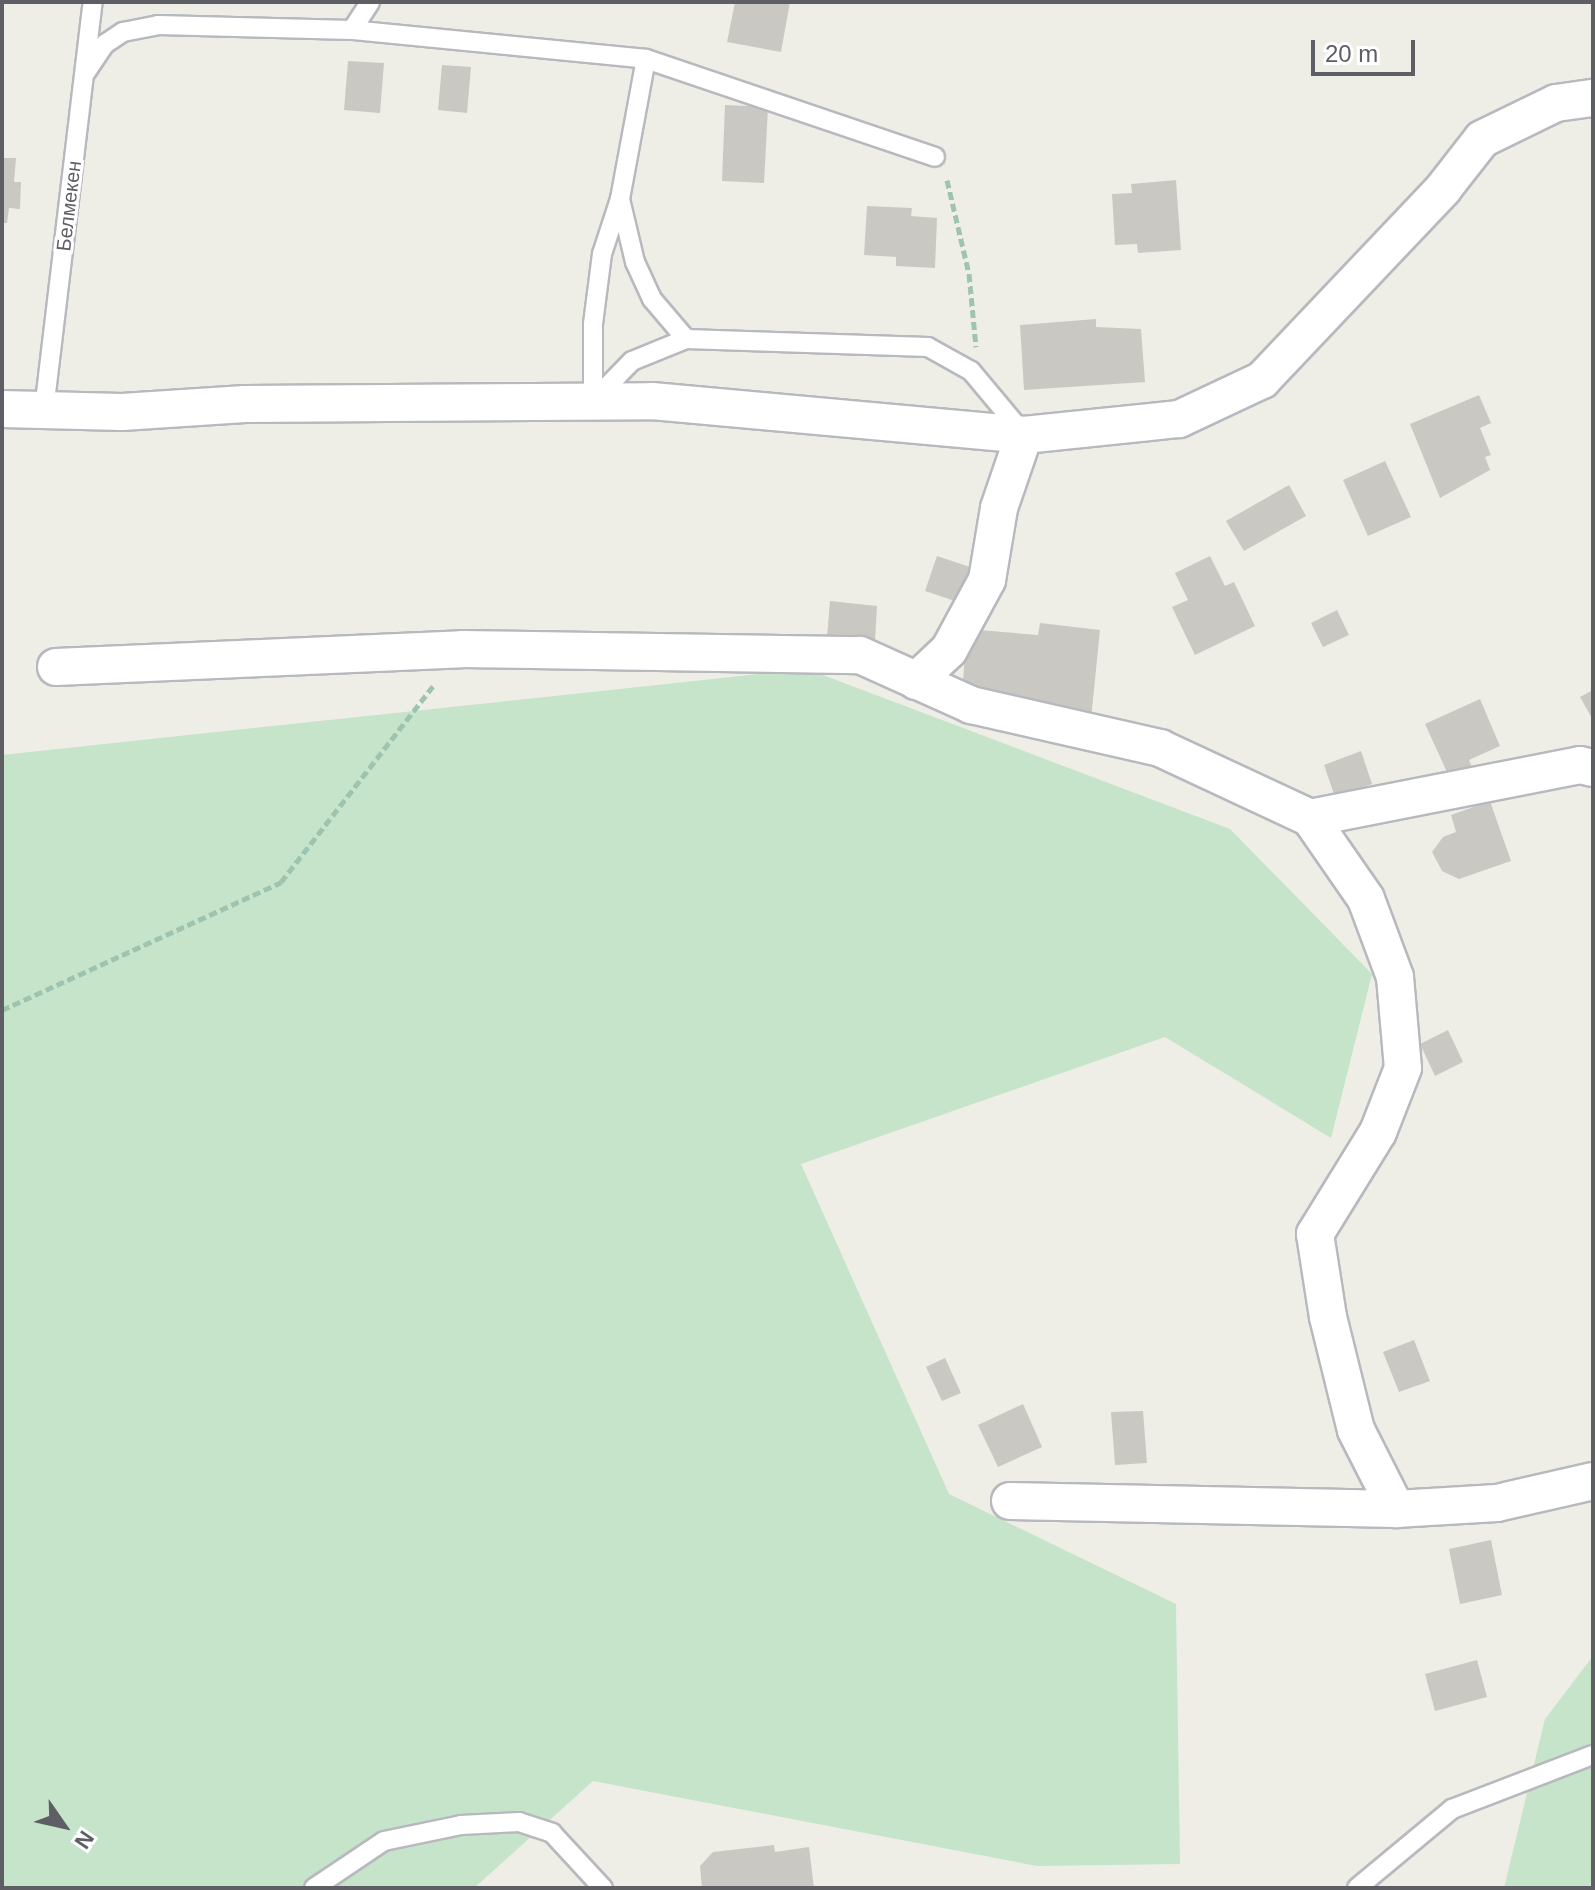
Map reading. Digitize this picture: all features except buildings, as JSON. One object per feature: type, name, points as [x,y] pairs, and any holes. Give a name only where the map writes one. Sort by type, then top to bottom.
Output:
[{"type":"street","points":[[2,409],[652,401],[1024,435],[1179,419],[1262,380],[1443,189],[1482,139],[1556,103],[1593,98]]},
{"type":"street","points":[[916,681],[949,650],[987,580],[999,508],[1024,435]]},
{"type":"street","points":[[56,667],[462,649],[860,655],[971,705],[1160,748],[1310,818],[1366,899],[1395,977],[1403,1068],[1378,1132],[1315,1234],[1328,1317],[1356,1430],[1396,1509]]},
{"type":"street","points":[[1310,818],[1580,765],[1593,768]]},
{"type":"street","points":[[1010,1501],[1396,1509],[1497,1503],[1593,1481]]},
{"type":"lane","name":"Белмекен","points":[[44,410],[93,2]]},
{"type":"lane","points":[[352,30],[370,2]]},
{"type":"lane","points":[[85,74],[105,44],[123,32],[158,25],[352,30],[646,59],[935,157]]},
{"type":"lane","points":[[593,401],[593,324],[602,254],[620,199],[646,59]]},
{"type":"lane","points":[[620,199],[635,262],[652,299],[686,339]]},
{"type":"lane","points":[[593,401],[632,361],[686,339],[928,347],[971,371],[1024,435]]},
{"type":"lane","points":[[1357,1888],[1452,1809],[1593,1755]]},
{"type":"lane","points":[[314,1888],[384,1841],[461,1825],[519,1822],[552,1833],[603,1888]]},
{"type":"path","points":[[935,157],[944,168],[969,274],[978,338],[971,371]]},
{"type":"path","points":[[2,1010],[281,882],[462,649]]},
{"type":"green space","points":[[807,669],[1230,829],[1372,974],[1331,1138],[1165,1037],[801,1164],[949,1494],[1176,1604],[1180,1864],[1037,1866],[593,1781],[474,1888],[2,1888],[2,755]]},
{"type":"green space","points":[[1593,1656],[1593,1888],[1504,1888],[1545,1719]]}]
